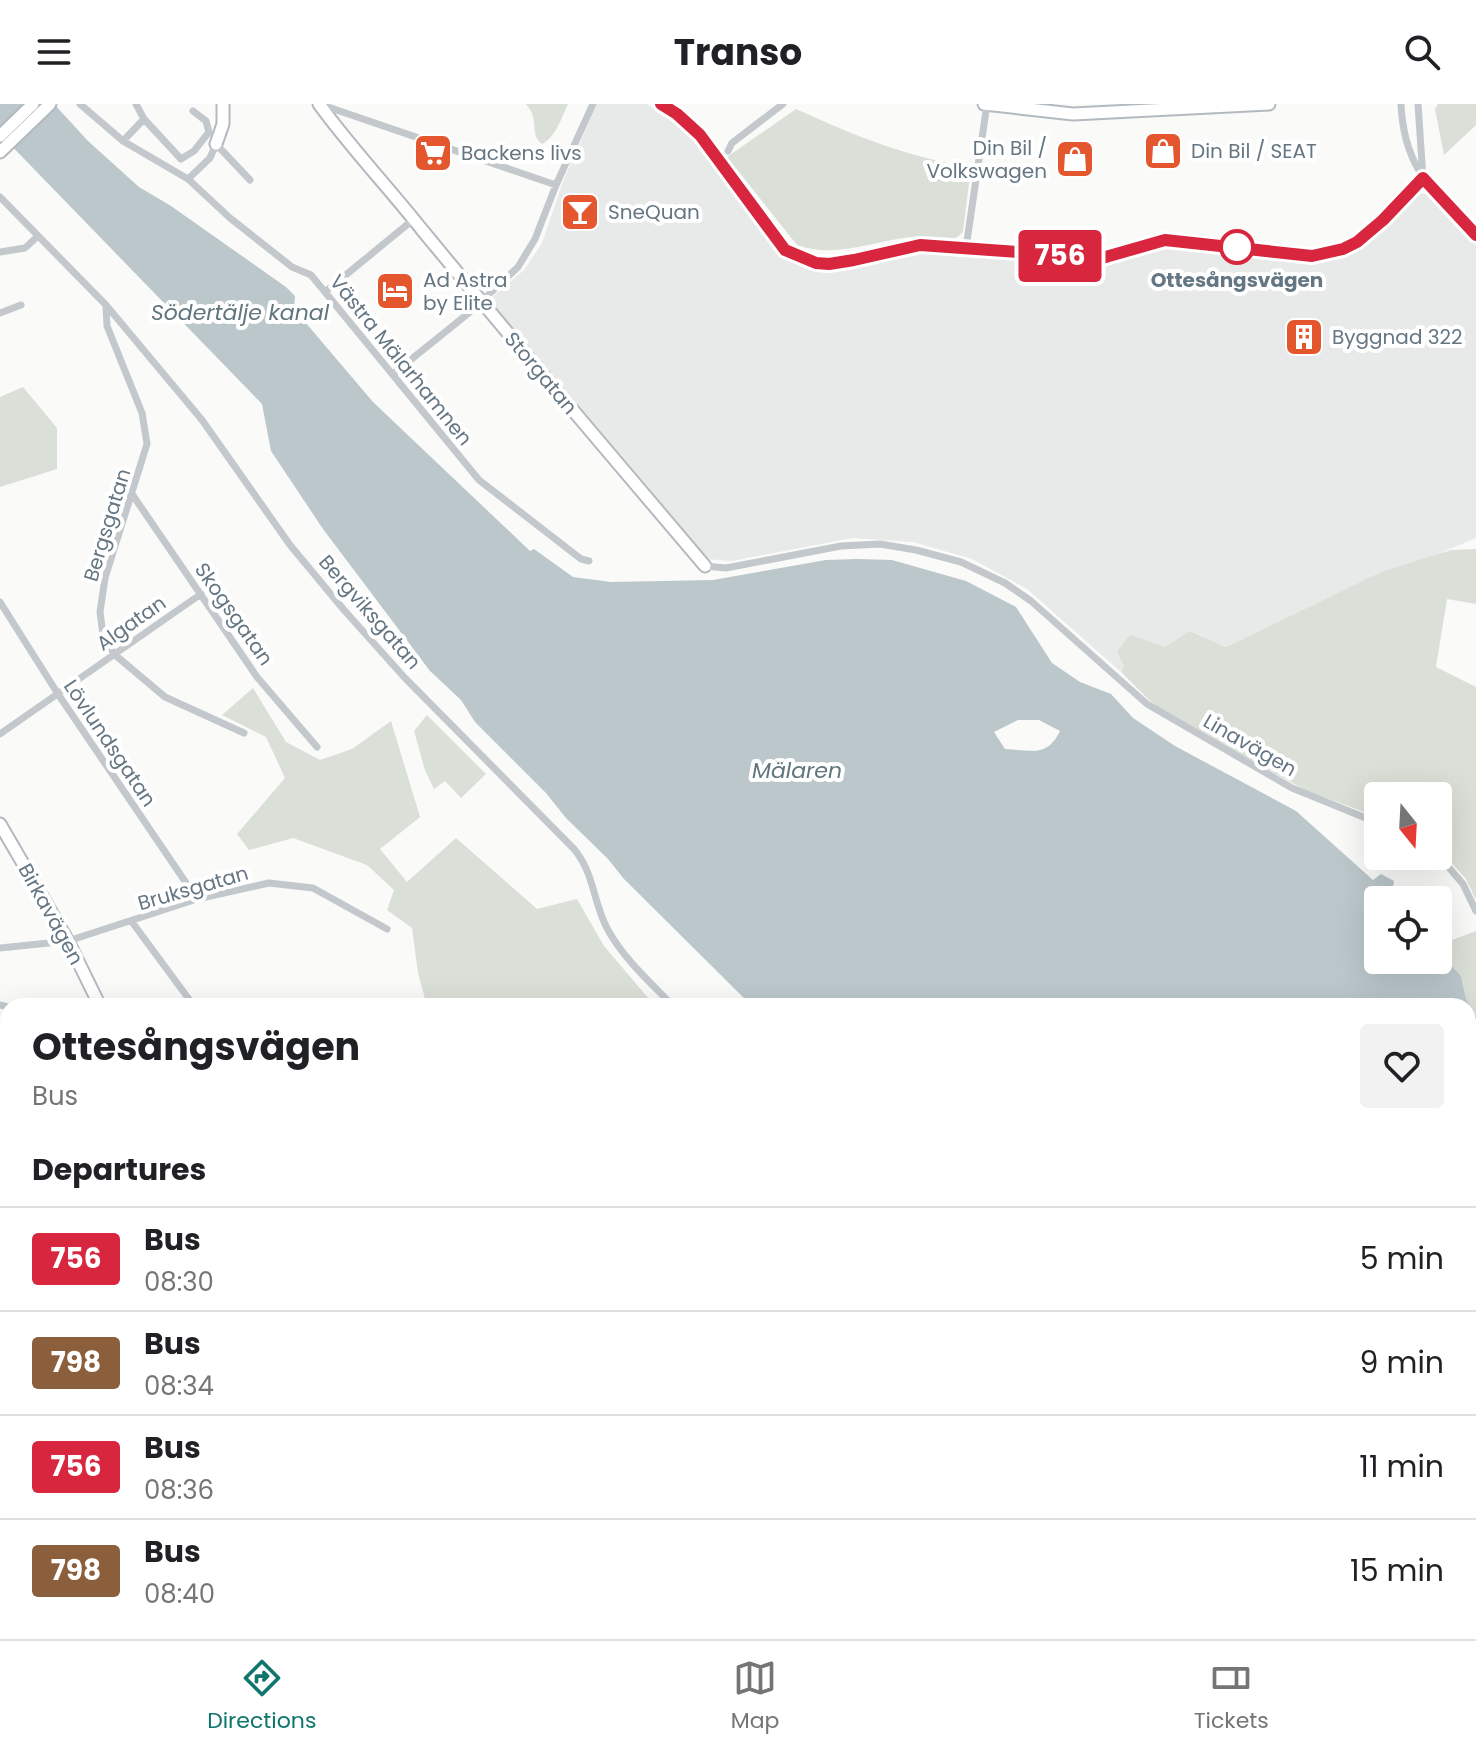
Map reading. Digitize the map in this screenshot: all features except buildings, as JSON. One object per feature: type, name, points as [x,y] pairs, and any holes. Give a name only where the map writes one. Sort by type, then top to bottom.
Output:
[{"type":"street","points":[[0,136],[33,104]]},
{"type":"street","points":[[0,152],[50,104]]},
{"type":"street","name":"Västra Mälarhamnen","points":[[80,104],[123,141],[188,179],[230,218],[292,267],[311,275],[479,480],[581,559],[589,561]]},
{"type":"street","points":[[136,104],[144,119],[181,159],[194,151],[209,132],[206,121],[193,111]]},
{"type":"street","points":[[188,179],[210,158],[223,124],[223,104]]},
{"type":"street","points":[[319,104],[556,185]]},
{"type":"street","name":"Storgatan","points":[[319,104],[332,125],[705,566]]},
{"type":"street","points":[[393,374],[481,302],[518,267],[535,239],[593,104]]},
{"type":"street","points":[[662,104],[700,135],[777,241],[795,256],[829,264],[920,245],[1102,258],[1154,242],[1177,240],[1312,256],[1343,249],[1357,242],[1383,220],[1423,178],[1418,104]]},
{"type":"street","points":[[728,151],[732,143],[783,104]]},
{"type":"street","points":[[966,248],[986,104],[1073,114],[1269,104]]},
{"type":"street","points":[[1401,104],[1406,141],[1415,167],[1476,235]]},
{"type":"street","points":[[123,141],[144,119]]},
{"type":"street","points":[[216,144],[250,180]]},
{"type":"street","name":"Bergviksgatan","points":[[0,197],[106,305],[202,420],[290,545],[344,610],[404,677],[563,836],[584,862],[606,927],[624,955],[665,998]]},
{"type":"street","points":[[325,292],[414,219]]},
{"type":"street","points":[[0,252],[25,248],[37,237]]},
{"type":"street","points":[[0,313],[21,305]]},
{"type":"street","name":"Bergsgatan","points":[[106,305],[107,326],[142,413],[147,444],[105,578],[100,612],[103,635],[114,654],[165,697],[244,733]]},
{"type":"street","name":"Skogsgatan","points":[[132,494],[257,677],[317,747]]},
{"type":"street","name":"Linavägen","points":[[705,566],[726,568],[841,546],[880,544],[961,562],[1005,583],[1054,620],[1147,704],[1292,788],[1364,817]]},
{"type":"street","name":"Algatan","points":[[0,734],[201,594]]},
{"type":"street","name":"Lövlundsgatan","points":[[0,602],[58,694],[197,899]]},
{"type":"street","name":"Birkavägen","points":[[0,824],[68,941],[96,998]]},
{"type":"street","points":[[1451,870],[1463,884],[1476,911]]},
{"type":"street","name":"Bruksgatan","points":[[0,948],[68,941],[197,899],[269,883],[313,888],[387,929]]},
{"type":"street","points":[[132,922],[188,998]]},
{"type":"shaded area","points":[[526,104],[568,104],[555,132],[542,144],[536,136],[533,116]]},
{"type":"shaded area","points":[[597,104],[647,104],[673,120],[694,140],[780,256],[814,271],[856,268],[921,254],[1098,265],[1163,246],[1320,261],[1355,252],[1376,236],[1415,195],[1426,193],[1476,245],[1476,538],[1421,561],[1379,573],[1226,647],[1191,631],[1124,666],[1121,672],[1027,589],[972,559],[913,542],[852,538],[732,561],[706,559],[489,300],[524,270],[542,243],[562,184]]},
{"type":"shaded area","points":[[1438,104],[1476,104],[1476,125],[1444,155],[1435,109]]},
{"type":"shaded area","points":[[796,109],[882,144],[926,158],[971,167],[963,232],[956,238],[911,237],[840,250],[797,245],[727,157]]},
{"type":"shaded area","points":[[23,387],[57,428],[57,469],[0,487],[0,397]]},
{"type":"shaded area","points":[[1476,549],[1476,604],[1447,599],[1436,667],[1476,687],[1476,900],[1466,879],[1452,864],[1452,782],[1364,782],[1364,812],[1307,791],[1176,719],[1151,702],[1121,672],[1124,666],[1117,651],[1130,635],[1165,647],[1190,631],[1226,647],[1381,572],[1451,550]]},
{"type":"shaded area","points":[[253,688],[286,742],[320,760],[352,749],[391,721],[420,817],[380,849],[407,882],[456,838],[537,909],[577,899],[604,946],[648,998],[425,998],[412,928],[387,910],[394,890],[367,865],[293,838],[249,850],[237,834],[285,778],[266,737],[222,715]]},
{"type":"shaded area","points":[[427,715],[486,774],[461,798],[445,781],[434,789],[425,770],[414,731]]},
{"type":"shaded area","points":[[1476,931],[1476,998],[1466,998],[1461,976],[1452,966],[1452,940]]},
{"type":"water","name":"Mälaren","points":[[0,104],[54,104],[88,141],[139,187],[286,287],[295,296],[294,309],[373,402],[530,551],[534,549],[573,577],[611,582],[713,580],[826,560],[857,559],[892,560],[966,581],[1016,607],[1052,663],[1080,682],[1111,694],[1133,718],[1175,746],[1296,811],[1373,880],[1381,874],[1394,881],[1393,886],[1364,886],[1364,974],[1452,974],[1452,966],[1461,976],[1466,998],[744,998],[624,879],[546,793],[475,722],[461,700],[430,671],[323,529],[271,451],[262,404],[0,134]],"holes":[[[1018,720],[1039,720],[1060,731],[1044,749],[1005,749],[994,732]]]},
{"type":"bus line","name":"756","points":[[661,104],[700,135],[785,250],[816,263],[854,260],[920,245],[1102,258],[1165,240],[1312,256],[1343,249],[1357,242],[1423,178],[1476,235]]},
{"type":"place","name":"Din Bil / SEAT","points":[[1163,151]]},
{"type":"place","name":"Backens livs","points":[[433,153]]},
{"type":"place","name":"Din Bil / Volkswagen","points":[[1075,159]]},
{"type":"place","name":"SneQuan","points":[[580,212]]},
{"type":"place","name":"Ottesångsvägen","points":[[1237,247]]},
{"type":"place","name":"Ad Astra by Elite","points":[[395,291]]},
{"type":"place","name":"Byggnad 322","points":[[1304,337]]},
{"type":"water label","name":"Södertälje kanal","points":[[240,312]]}]
